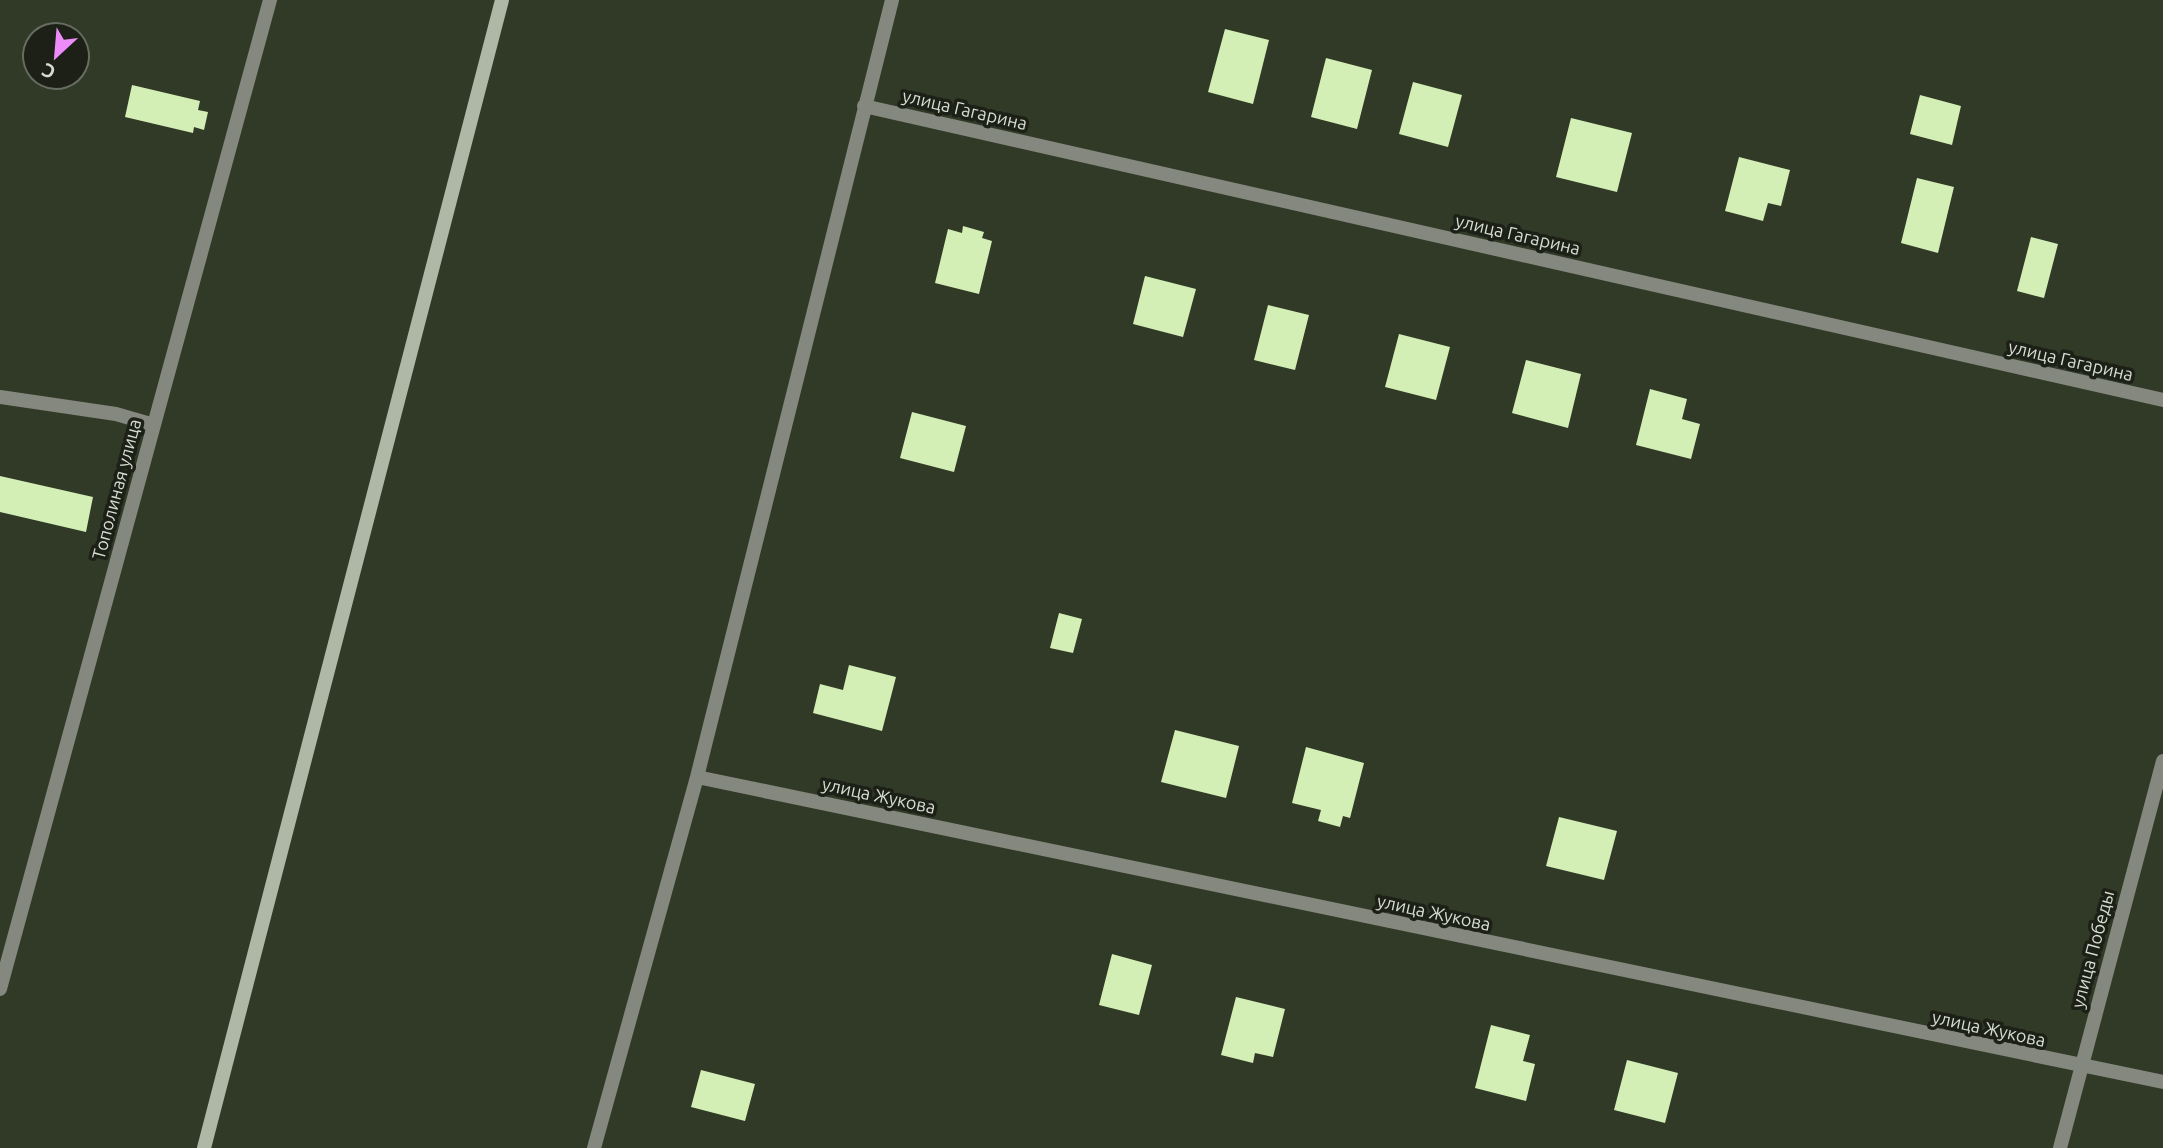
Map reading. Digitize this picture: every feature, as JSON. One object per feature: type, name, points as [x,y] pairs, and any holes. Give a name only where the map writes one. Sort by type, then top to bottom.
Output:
[{"type":"main road","points":[[204,1148],[502,0]]},
{"type":"street","name":"Тополиная улица","points":[[0,989],[270,0]]},
{"type":"street","points":[[594,1148],[697,777],[892,0]]},
{"type":"street","name":"улица Гагарина","points":[[864,106],[2163,401]]},
{"type":"street","points":[[0,397],[116,414],[154,425]]},
{"type":"street","name":"улица Победы","points":[[2060,1148],[2163,761]]},
{"type":"street","name":"улица Жукова","points":[[697,777],[2163,1082]]},
{"type":"building","points":[[1225,29],[1269,40],[1253,104],[1208,92]]},
{"type":"building","points":[[1326,58],[1372,70],[1357,129],[1311,117]]},
{"type":"building","points":[[1413,82],[1462,95],[1448,147],[1399,134]]},
{"type":"building","points":[[132,85],[200,101],[198,110],[208,112],[204,130],[194,127],[193,133],[125,117]]},
{"type":"building","points":[[1920,95],[1961,106],[1952,145],[1910,134]]},
{"type":"building","points":[[1571,118],[1632,133],[1617,192],[1556,177]]},
{"type":"building","points":[[1739,157],[1790,170],[1781,206],[1768,203],[1763,221],[1725,211]]},
{"type":"building","points":[[1917,178],[1954,187],[1938,253],[1901,243]]},
{"type":"building","points":[[963,226],[984,232],[982,238],[992,241],[979,294],[935,283],[948,229],[962,233]]},
{"type":"building","points":[[2031,237],[2058,244],[2044,298],[2017,291]]},
{"type":"building","points":[[1145,276],[1196,289],[1183,337],[1133,324]]},
{"type":"building","points":[[1268,305],[1309,315],[1295,370],[1254,360]]},
{"type":"building","points":[[1399,334],[1450,347],[1436,400],[1385,387]]},
{"type":"building","points":[[1526,360],[1581,374],[1568,428],[1512,413]]},
{"type":"building","points":[[1650,389],[1687,399],[1682,419],[1700,424],[1691,459],[1636,445]]},
{"type":"building","points":[[912,412],[966,426],[954,472],[900,458]]},
{"type":"building","points":[[0,476],[93,497],[86,532],[0,512]]},
{"type":"building","points":[[1059,613],[1082,619],[1073,653],[1050,648]]},
{"type":"building","points":[[849,665],[896,677],[882,731],[813,713],[820,684],[843,690]]},
{"type":"building","points":[[1175,730],[1239,746],[1226,798],[1161,782]]},
{"type":"building","points":[[1306,747],[1364,763],[1350,818],[1343,816],[1340,827],[1318,821],[1321,810],[1292,803]]},
{"type":"building","points":[[1559,817],[1617,831],[1604,880],[1546,866]]},
{"type":"building","points":[[1112,954],[1152,965],[1139,1015],[1099,1005]]},
{"type":"building","points":[[1236,997],[1285,1009],[1273,1057],[1255,1053],[1253,1063],[1221,1055]]},
{"type":"building","points":[[1491,1025],[1530,1035],[1523,1061],[1535,1064],[1526,1101],[1475,1088]]},
{"type":"building","points":[[1627,1060],[1678,1073],[1665,1123],[1614,1110]]},
{"type":"building","points":[[701,1070],[755,1084],[745,1121],[691,1107]]}]
